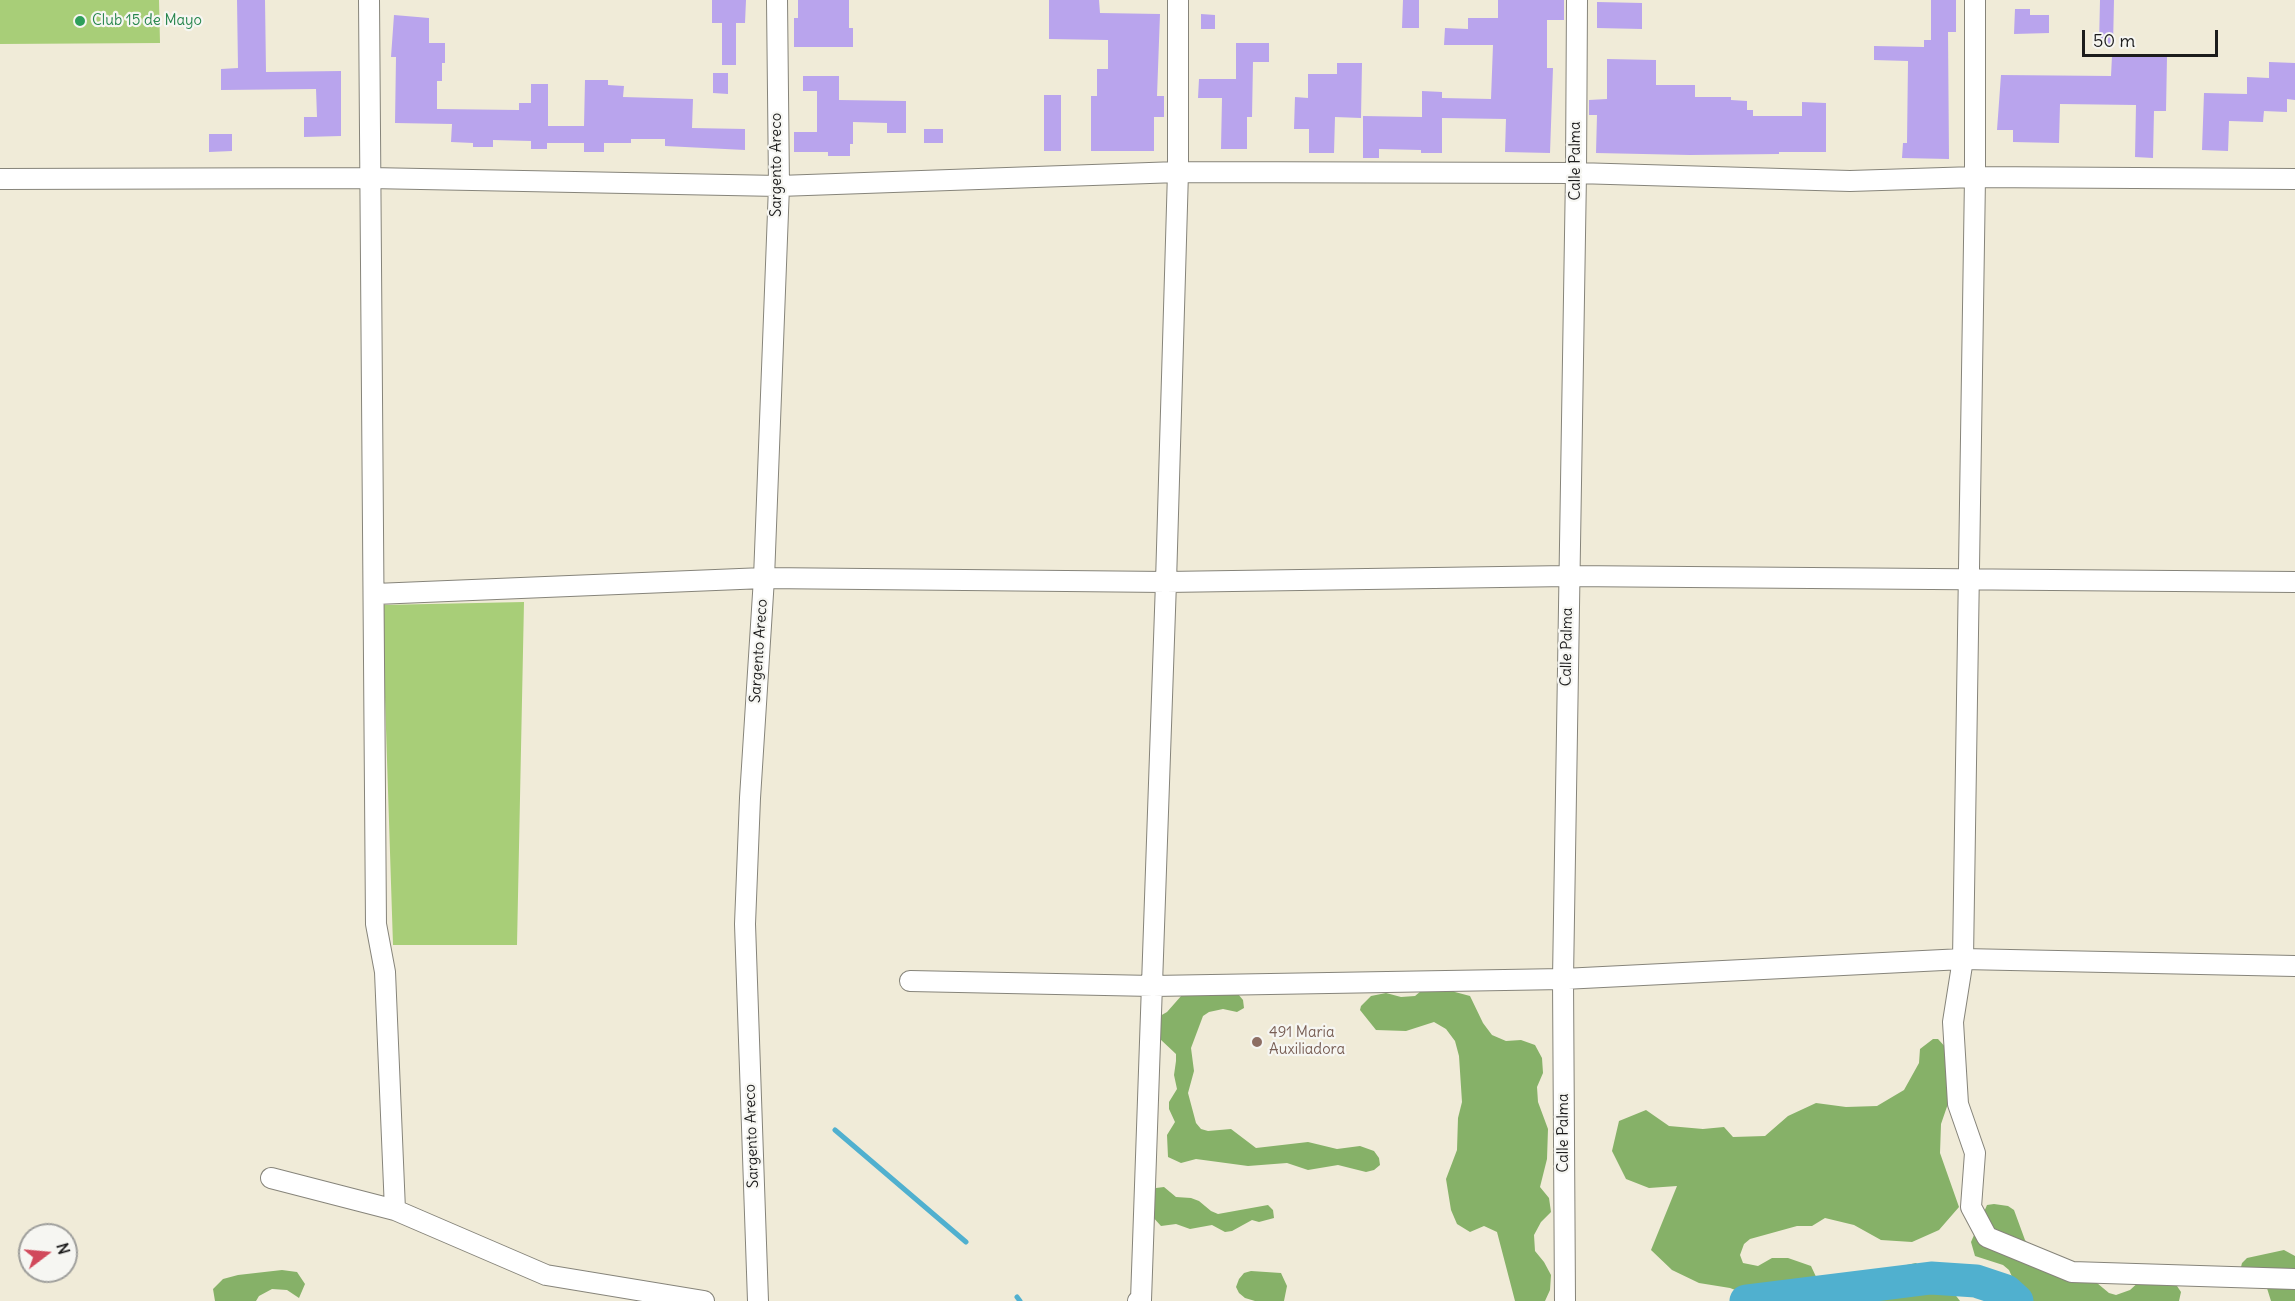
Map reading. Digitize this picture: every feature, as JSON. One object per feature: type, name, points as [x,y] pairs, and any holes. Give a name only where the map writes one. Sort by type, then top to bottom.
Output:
[{"type":"street","points":[[369,0],[376,924],[385,972],[395,1210]]},
{"type":"street","name":"Sargento Areco","points":[[758,1301],[745,924],[750,798],[764,578],[778,186],[777,0]]},
{"type":"street","points":[[1138,1301],[1141,1300],[1166,582],[1178,172],[1178,0]]},
{"type":"street","name":"Calle Palma","points":[[1565,1298],[1563,979],[1577,0]]},
{"type":"street","points":[[1975,0],[1975,177],[1963,959],[1953,1022],[1958,1104],[1975,1153],[1971,1207],[1987,1237],[2072,1272],[2295,1279]]},
{"type":"street","points":[[0,179],[370,178],[778,186],[1178,172],[1576,173],[1850,181],[1975,177],[2295,179]]},
{"type":"street","points":[[375,594],[764,578],[1166,582],[1568,576],[2295,582]]},
{"type":"street","points":[[910,981],[1153,986],[1563,979],[1963,959],[2295,966]]},
{"type":"street","points":[[271,1178],[395,1210],[546,1275],[704,1301]]},
{"type":"green space","name":"Club 15 de Mayo","points":[[0,0],[159,0],[160,43],[0,44]]},
{"type":"green space","points":[[524,602],[517,945],[393,945],[382,605]]},
{"type":"green space","points":[[1443,984],[1455,992],[1470,996],[1483,1023],[1492,1035],[1506,1041],[1521,1040],[1535,1045],[1542,1058],[1543,1073],[1537,1087],[1538,1102],[1548,1129],[1547,1159],[1540,1187],[1549,1198],[1551,1212],[1541,1222],[1534,1235],[1535,1251],[1551,1275],[1550,1290],[1545,1301],[1515,1301],[1497,1232],[1484,1226],[1470,1232],[1457,1224],[1451,1210],[1446,1179],[1457,1150],[1458,1118],[1462,1102],[1459,1056],[1455,1041],[1446,1029],[1434,1022],[1406,1031],[1376,1030],[1360,1010],[1371,996],[1386,993],[1401,997],[1415,996],[1427,986]]},
{"type":"green space","points":[[1238,994],[1243,1000],[1244,1008],[1237,1012],[1223,1009],[1203,1016],[1191,1048],[1194,1071],[1188,1093],[1196,1123],[1201,1129],[1208,1131],[1231,1129],[1256,1148],[1308,1142],[1337,1149],[1360,1146],[1374,1151],[1379,1158],[1380,1165],[1374,1170],[1366,1172],[1338,1165],[1308,1170],[1287,1163],[1248,1166],[1196,1159],[1181,1163],[1168,1157],[1167,1135],[1175,1122],[1169,1109],[1169,1102],[1177,1089],[1174,1075],[1176,1054],[1160,1039],[1158,1031],[1160,1016],[1167,1012],[1182,995]]},
{"type":"green space","points":[[1933,1039],[1938,1039],[1948,1050],[1951,1095],[1941,1124],[1940,1153],[1959,1207],[1939,1230],[1912,1242],[1881,1240],[1854,1225],[1825,1218],[1812,1226],[1797,1226],[1750,1239],[1744,1244],[1740,1255],[1743,1263],[1758,1266],[1772,1258],[1788,1258],[1811,1266],[1818,1281],[1815,1296],[1810,1301],[1764,1301],[1730,1288],[1699,1283],[1672,1270],[1651,1250],[1677,1186],[1649,1188],[1626,1179],[1612,1151],[1619,1121],[1646,1110],[1669,1126],[1703,1129],[1724,1127],[1733,1137],[1765,1136],[1788,1116],[1816,1103],[1846,1107],[1877,1106],[1904,1090],[1919,1063],[1920,1049]]},
{"type":"green space","points":[[1164,1187],[1176,1197],[1199,1201],[1218,1214],[1268,1205],[1273,1210],[1274,1218],[1259,1222],[1252,1220],[1232,1231],[1225,1232],[1212,1225],[1190,1229],[1176,1224],[1161,1226],[1151,1215],[1151,1193],[1156,1188]]},
{"type":"green space","points":[[1987,1205],[2008,1206],[2014,1210],[2025,1240],[2030,1246],[2059,1257],[2074,1281],[2097,1283],[2109,1293],[2116,1295],[2130,1290],[2141,1280],[2149,1279],[2163,1285],[2177,1286],[2181,1292],[2179,1301],[2023,1301],[2009,1270],[2003,1265],[1975,1256],[1971,1242]]},
{"type":"green space","points":[[2284,1250],[2295,1256],[2295,1301],[2271,1301],[2266,1285],[2240,1271],[2242,1263],[2247,1258]]},
{"type":"green space","points":[[1916,1263],[1928,1273],[1936,1287],[1950,1288],[1960,1301],[1826,1301],[1863,1282],[1883,1283],[1890,1274],[1902,1266]]},
{"type":"green space","points":[[282,1270],[297,1272],[305,1284],[299,1298],[287,1290],[272,1289],[259,1296],[256,1301],[215,1301],[213,1289],[223,1279]]},
{"type":"green space","points":[[1251,1271],[1281,1273],[1287,1286],[1284,1301],[1255,1301],[1239,1293],[1236,1287],[1239,1279],[1244,1273]]},
{"type":"building","points":[[237,0],[265,0],[266,72],[341,71],[341,136],[304,137],[304,117],[317,117],[316,89],[221,90],[221,69],[238,68]]},
{"type":"building","points":[[712,0],[746,0],[745,23],[736,23],[736,65],[722,65],[722,23],[712,23]]},
{"type":"building","points":[[798,0],[849,0],[849,28],[853,28],[853,47],[794,47],[794,18],[798,18]]},
{"type":"building","points":[[1049,0],[1099,0],[1100,13],[1160,14],[1157,96],[1164,96],[1164,117],[1154,117],[1154,151],[1091,151],[1091,96],[1097,96],[1097,69],[1108,69],[1108,40],[1049,39]]},
{"type":"building","points":[[1403,0],[1419,0],[1419,28],[1402,28]]},
{"type":"building","points":[[1498,0],[1564,0],[1564,20],[1547,20],[1547,68],[1553,68],[1550,153],[1505,152],[1506,119],[1442,118],[1442,153],[1379,149],[1379,158],[1363,158],[1363,116],[1422,117],[1422,91],[1442,92],[1442,98],[1491,99],[1493,45],[1444,45],[1445,28],[1468,29],[1468,18],[1498,18]]},
{"type":"building","points":[[1931,0],[1956,0],[1956,32],[1948,32],[1949,159],[1902,158],[1903,143],[1907,143],[1908,61],[1874,60],[1874,46],[1924,47],[1924,40],[1931,40]]},
{"type":"building","points":[[2100,0],[2114,0],[2113,46],[2099,45]]},
{"type":"building","points":[[1597,2],[1642,3],[1642,29],[1597,28]]},
{"type":"building","points":[[2015,9],[2030,9],[2030,15],[2049,15],[2049,33],[2014,34]]},
{"type":"building","points":[[1201,14],[1215,15],[1215,29],[1201,29]]},
{"type":"building","points":[[394,15],[429,18],[429,43],[445,43],[442,81],[437,81],[437,109],[519,110],[519,103],[531,103],[531,84],[548,84],[548,126],[584,126],[585,80],[608,80],[608,85],[624,86],[623,97],[693,99],[692,128],[745,129],[745,150],[665,146],[665,139],[631,139],[631,143],[604,143],[604,152],[584,152],[584,143],[547,143],[547,149],[531,149],[531,141],[493,140],[493,147],[473,147],[473,143],[451,142],[452,124],[395,123],[396,57],[391,57]]},
{"type":"building","points":[[1236,43],[1269,43],[1269,62],[1253,62],[1252,117],[1247,117],[1247,149],[1221,149],[1222,98],[1198,98],[1199,79],[1236,79]]},
{"type":"building","points":[[2112,56],[2167,57],[2166,111],[2154,111],[2153,158],[2135,157],[2136,105],[2060,104],[2059,143],[2013,142],[2013,130],[1997,130],[2001,75],[2111,76]]},
{"type":"building","points":[[1607,59],[1656,60],[1656,85],[1695,85],[1695,97],[1731,97],[1731,100],[1747,101],[1747,110],[1753,110],[1753,116],[1802,116],[1802,102],[1826,103],[1826,152],[1690,155],[1596,153],[1597,115],[1589,115],[1589,100],[1607,99]]},
{"type":"building","points":[[2269,62],[2295,63],[2295,100],[2287,99],[2287,112],[2264,111],[2263,122],[2229,121],[2228,151],[2202,150],[2204,93],[2247,94],[2247,77],[2269,78]]},
{"type":"building","points":[[1337,63],[1362,63],[1361,118],[1335,117],[1334,153],[1309,153],[1309,129],[1294,129],[1295,97],[1308,98],[1308,74],[1337,74]]},
{"type":"building","points":[[713,73],[728,73],[728,94],[713,93]]},
{"type":"building","points":[[803,76],[839,76],[839,100],[906,101],[906,133],[887,133],[887,123],[853,122],[853,144],[850,144],[850,156],[828,156],[828,152],[794,152],[794,132],[817,132],[817,91],[803,91]]},
{"type":"building","points":[[1044,95],[1061,95],[1061,151],[1044,151]]},
{"type":"building","points":[[924,129],[943,129],[943,143],[924,143]]},
{"type":"building","points":[[209,134],[232,134],[232,151],[209,152]]},
{"type":"waterway","points":[[835,1130],[966,1242]]},
{"type":"waterway","points":[[1746,1301],[1931,1278],[1976,1281],[2006,1291],[2017,1301]]},
{"type":"waterway","points":[[1017,1297],[1020,1301]]},
{"type":"place","name":"Club 15 de Mayo","points":[[80,21]]},
{"type":"place","name":"491 Maria Auxiliadora","points":[[1257,1042]]}]
